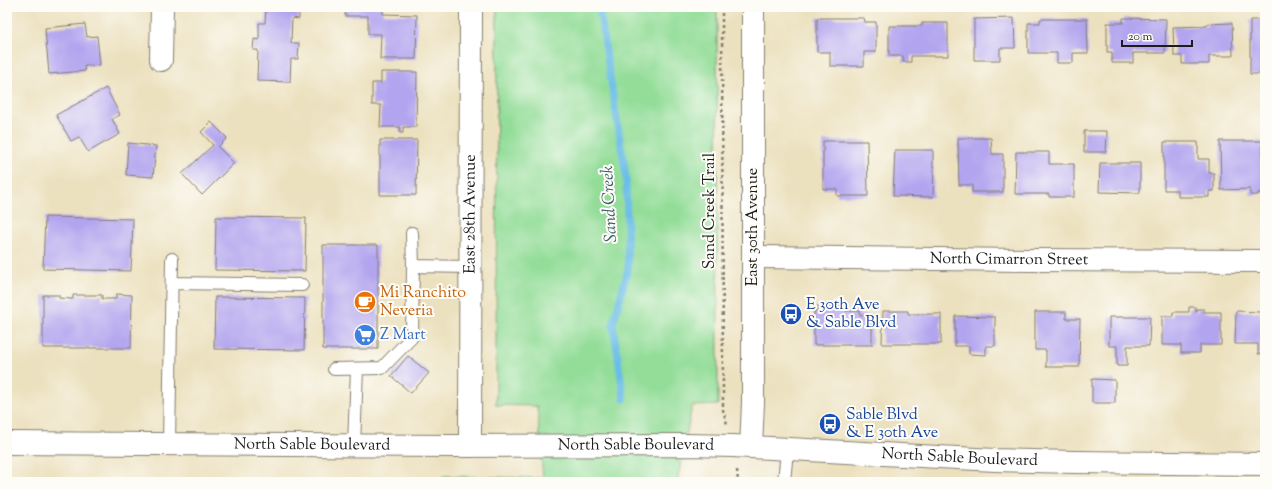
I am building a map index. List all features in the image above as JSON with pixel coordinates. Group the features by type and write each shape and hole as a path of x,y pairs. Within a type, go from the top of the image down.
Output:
{"street":[{"path":"161,60 162,7"},
{"name":"East 28th Avenue","path":"470,446 471,7"},
{"name":"East 30th Avenue","path":"751,447 753,395 753,7"},
{"name":"North Cimarron Street","path":"753,257 1265,261"},
{"name":"North Sable Boulevard","path":"7,443 470,446 687,445 995,460 1265,464"}],"lane":[{"path":"334,369 382,368 412,338 412,233"},
{"path":"169,444 172,259"},
{"path":"413,266 470,266"},
{"path":"172,283 302,285"},
{"path":"354,445 357,369"},
{"path":"784,482 787,450"}],"path":[{"name":"Sand Creek Trail","path":"722,7 724,416"},
{"path":"262,482 265,478"}],"green space":[{"path":"497,7 717,7 718,405 692,406 677,482 442,482 443,476 543,478 537,406 496,405"}],"building":[{"path":"266,7 299,7 299,19 292,18 291,43 299,43 298,59 291,59 290,82 257,81 258,50 253,50 254,39 259,40 259,23 265,23"},
{"path":"345,7 383,7 383,14 417,15 416,59 380,59 381,34 368,34 368,16 345,16"},
{"path":"817,18 864,18 865,22 876,22 876,52 864,52 864,66 830,66 830,52 817,52"},
{"path":"1014,18 1015,48 1000,48 1000,60 974,60 974,19"},
{"path":"1123,18 1166,19 1165,53 1133,53 1133,63 1112,63 1112,52 1107,52 1107,23 1123,23"},
{"path":"1040,19 1087,19 1088,53 1073,53 1073,63 1057,63 1057,53 1028,53 1028,23 1040,23"},
{"path":"1250,20 1265,20 1265,74 1250,74"},
{"path":"922,23 948,23 948,56 911,56 911,62 903,62 903,56 889,56 889,26 922,26"},
{"path":"1232,23 1233,56 1209,56 1209,64 1182,64 1182,56 1174,56 1173,27 1207,26 1207,24"},
{"path":"85,24 87,37 97,36 100,65 84,66 85,71 49,74 45,28"},
{"path":"381,72 417,72 416,127 403,127 403,133 400,133 400,127 380,127 381,105 372,105 372,83 381,83"},
{"path":"106,88 120,115 112,119 120,134 88,152 79,137 71,141 56,115"},
{"path":"211,122 227,138 218,147 234,163 202,195 182,174 213,145 201,132"},
{"path":"1084,131 1107,131 1106,152 1084,152"},
{"path":"958,138 991,138 992,154 1003,154 1003,192 972,192 972,185 959,185"},
{"path":"380,140 417,140 416,195 380,195"},
{"path":"823,141 867,141 868,196 837,196 837,189 823,189"},
{"path":"1220,141 1262,141 1263,160 1265,160 1265,193 1250,195 1250,189 1221,190"},
{"path":"1164,142 1198,142 1198,159 1209,159 1209,173 1214,173 1214,191 1209,191 1209,197 1178,197 1178,190 1164,190"},
{"path":"128,143 156,146 153,177 126,175"},
{"path":"895,150 933,150 933,197 893,196"},
{"path":"1016,152 1049,152 1049,164 1074,164 1074,197 1049,197 1049,194 1015,194"},
{"path":"1100,163 1140,163 1140,193 1099,192"},
{"path":"45,217 133,219 131,271 43,269"},
{"path":"216,217 306,218 305,271 215,270"},
{"path":"323,245 378,245 378,349 323,349"},
{"path":"116,294 132,295 131,348 43,348 43,295 59,295 59,298 73,299 73,295 102,295 102,299 116,299"},
{"path":"215,297 305,298 304,350 214,349"},
{"path":"818,305 846,305 846,311 860,311 860,315 872,315 872,345 814,345 814,311 818,311"},
{"path":"1189,307 1195,307 1196,312 1197,309 1204,309 1204,312 1221,312 1221,345 1200,345 1200,353 1181,353 1181,345 1162,345 1162,316 1173,316 1173,312 1189,312"},
{"path":"883,311 908,311 908,314 941,314 941,344 882,344"},
{"path":"1236,311 1260,312 1260,315 1265,315 1265,354 1258,354 1258,344 1235,344"},
{"path":"1035,312 1066,312 1066,319 1080,319 1079,367 1046,367 1046,350 1035,350"},
{"path":"955,316 995,317 995,346 986,346 986,355 969,354 969,346 955,346"},
{"path":"1109,317 1150,317 1149,346 1127,346 1127,366 1117,366 1117,346 1109,346"},
{"path":"408,356 429,373 411,393 391,376"},
{"path":"1092,379 1115,380 1115,403 1092,403"}],"waterway":[{"name":"Sand Creek","path":"599,7 626,176 628,269 613,324 624,399"}],"place":[{"name":"Mi Ranchito Neveria","path":"365,302"},
{"name":"E 30th Ave & Sable Blvd","path":"791,314"},
{"name":"Z Mart","path":"365,335"},
{"name":"Sable Blvd & E 30th Ave","path":"830,424"}]}
